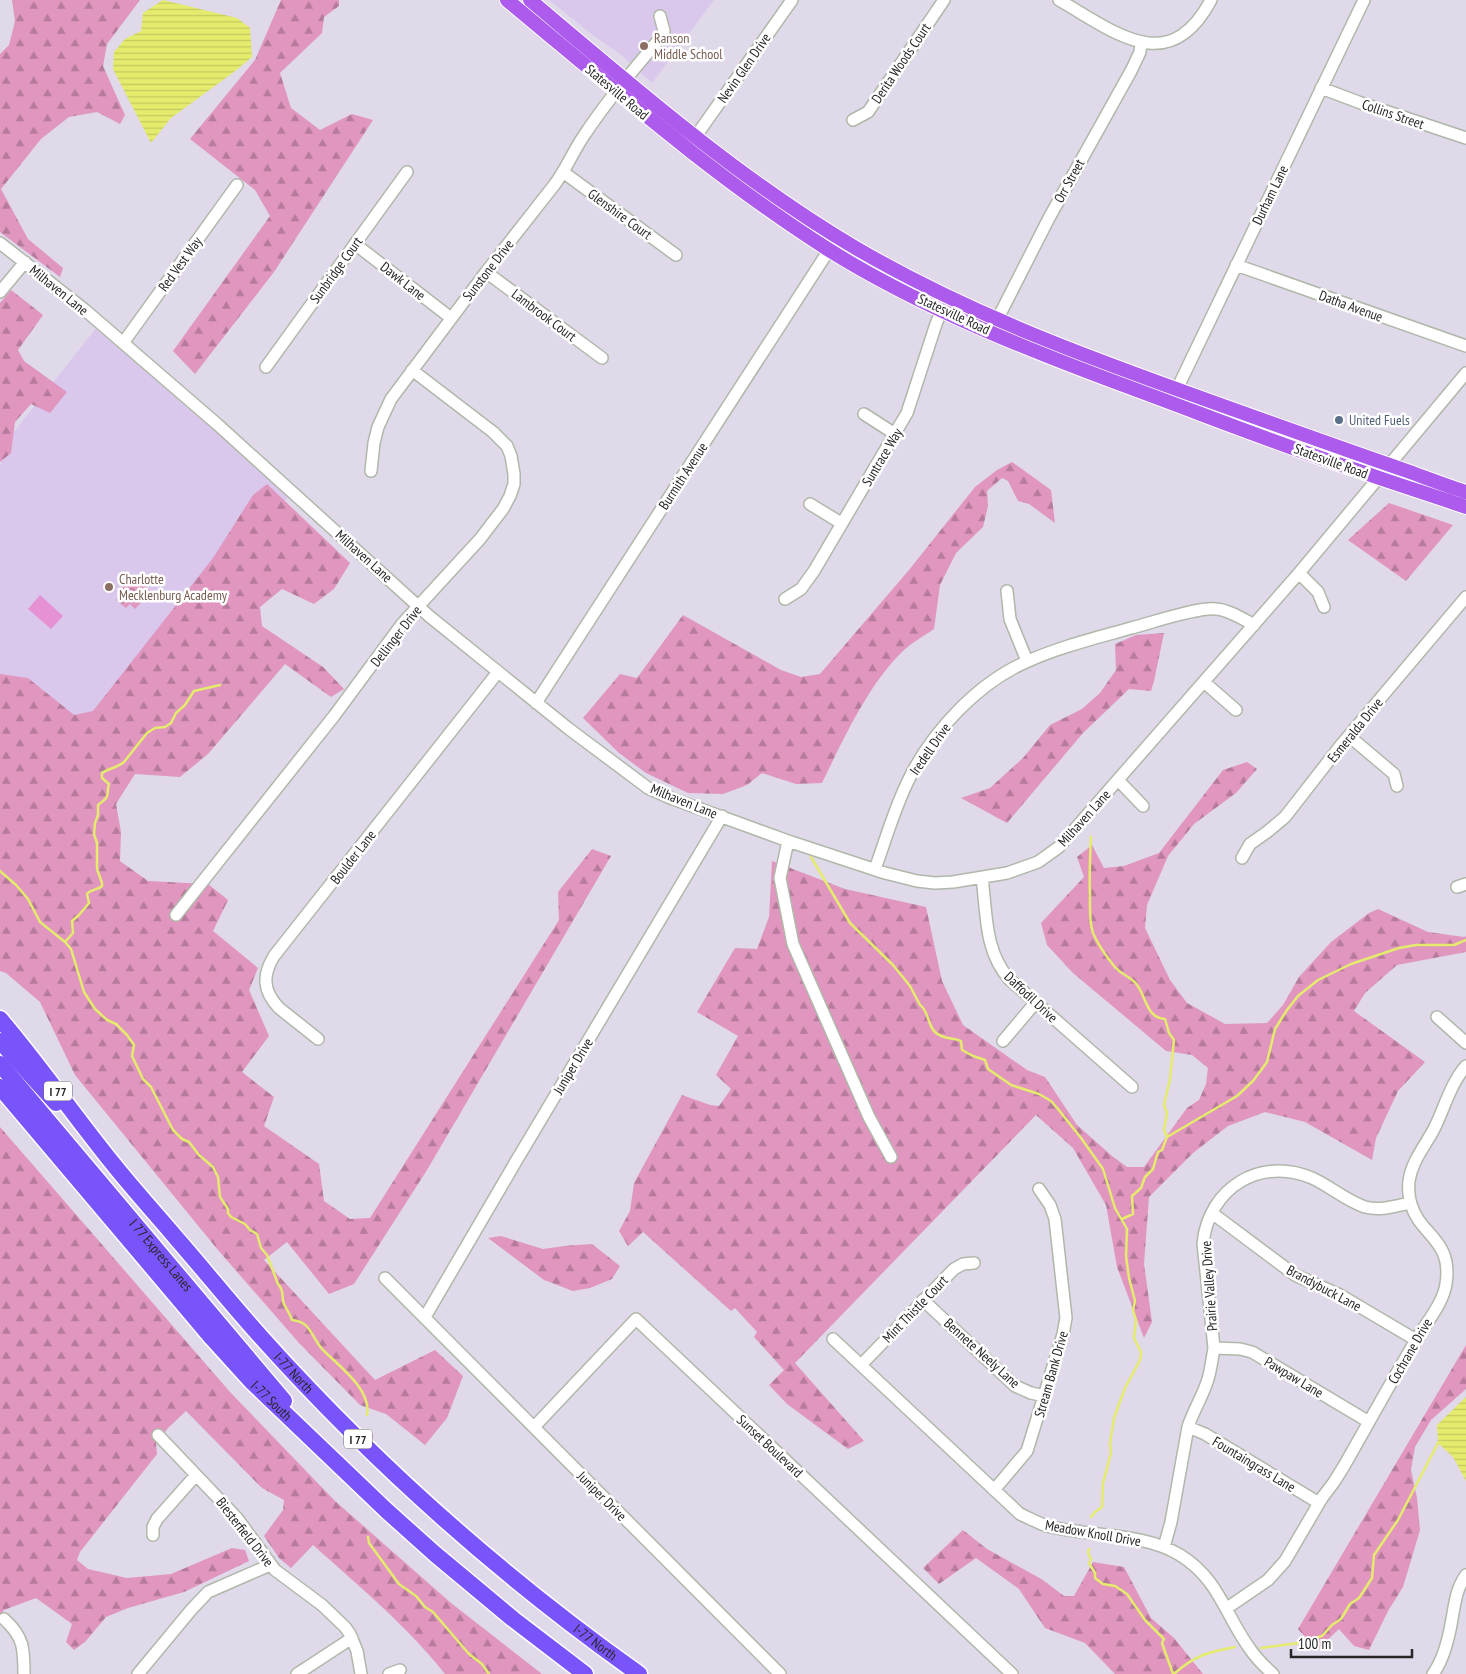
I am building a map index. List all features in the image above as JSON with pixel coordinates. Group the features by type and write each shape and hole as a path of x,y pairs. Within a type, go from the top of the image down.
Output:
{"highway":[{"name":"I-77 North","path":"0,1019 36,1062 114,1164 261,1337 304,1384 366,1447 431,1508 506,1574 639,1674"},
{"name":"I 77","path":"0,1041 114,1164"},
{"name":"I 77 Express Lanes","path":"0,1064 322,1447"},
{"name":"I-77 South","path":"0,1087 233,1362 269,1399 322,1447 387,1511 454,1571 513,1620 585,1674"}],"main road":[{"name":"Statesville Road","path":"508,0 616,92 687,149 829,250 860,268 944,303 997,320 1098,361 1466,492"},
{"name":"Statesville Road","path":"530,0 626,80 737,168 824,229 887,266 944,303 1030,349 1380,478 1466,507"}],"street":[{"name":"Nevin Glen Drive","path":"696,136 792,0"},
{"name":"Derita Woods Court","path":"853,120 868,112 944,0"},
{"path":"1059,0 1071,3 1128,39 1150,44 1168,42 1180,38 1194,25 1211,0"},
{"name":"Durham Lane","path":"1177,389 1364,0"},
{"name":"Sunstone Drive","path":"371,471 374,443 383,414 391,399 563,172 582,138 616,92 662,36 664,31 660,16"},
{"name":"Orr Street","path":"997,320 1049,218 1131,71 1140,52 1141,43"},
{"name":"Collins Street","path":"1321,88 1466,138"},
{"name":"Sunbridge Court","path":"266,367 407,172"},
{"name":"Glenshire Court","path":"563,172 676,255"},
{"name":"Red Vest Way","path":"123,343 237,185"},
{"name":"Milhaven Lane","path":"0,243 85,310 248,452 418,606 536,703 628,775 648,788 673,800 788,841 910,880 935,883 982,878 1032,865 1047,856 1073,832 1299,574 1466,373"},
{"name":"Dawk Lane","path":"355,244 451,318"},
{"name":"Burmith Avenue","path":"536,703 829,250"},
{"path":"0,292 25,262"},
{"name":"Datha Avenue","path":"1236,265 1466,346"},
{"name":"Lambrook Court","path":"486,272 602,358"},
{"name":"Suntrace Way","path":"785,599 801,589 814,571 911,405 944,303"},
{"name":"Dellinger Drive","path":"176,915 311,745 402,624 466,555 503,509 510,496 514,484 514,474 507,446 501,439 412,370"},
{"path":"864,414 895,434"},
{"path":"810,504 841,523"},
{"path":"1299,574 1318,592 1324,607"},
{"path":"1006,591 1010,619 1027,662"},
{"name":"Esmeralda Drive","path":"1242,858 1250,844 1285,817 1349,736 1466,598"},
{"name":"Iredell Drive","path":"875,869 899,802 910,778 935,738 961,708 1005,673 1027,662 1117,632 1209,609 1224,610 1254,625"},
{"name":"Boulder Lane","path":"318,1039 273,1002 266,989 266,972 269,965 280,948 498,672"},
{"path":"1204,682 1236,710"},
{"path":"1349,736 1394,774 1397,786"},
{"path":"1118,780 1143,806"},
{"name":"Juniper Drive","path":"425,1317 496,1194 722,816"},
{"path":"788,841 780,878 793,944 869,1118 890,1156"},
{"name":"Daffodil Drive","path":"982,878 989,938 993,954 1006,974 1132,1087"},
{"path":"1003,1041 1036,1002"},
{"path":"1437,1017 1466,1043"},
{"name":"Cochrane Drive","path":"1227,1608 1258,1588 1276,1572 1285,1560 1319,1503 1334,1482 1438,1304 1446,1287 1447,1262 1434,1236 1422,1224 1410,1203 1408,1182 1414,1161 1434,1128 1450,1092 1466,1066"},
{"name":"Prairie Valley Drive","path":"1164,1547 1171,1522 1188,1427 1208,1380 1214,1348 1204,1243 1205,1229 1219,1200 1234,1185 1254,1175 1269,1171 1305,1175 1330,1186 1346,1198 1363,1206 1376,1209 1410,1203"},
{"name":"Stream Bank Drive","path":"994,1490 1027,1451 1045,1396 1066,1318 1055,1219 1050,1205 1040,1189"},
{"name":"Brandybuck Lane","path":"1212,1213 1295,1275 1340,1295 1416,1340"},
{"name":"Mint Thistle Court","path":"861,1365 954,1269 963,1264 974,1264"},
{"name":"Juniper Drive","path":"385,1278 780,1674"},
{"name":"Bennete Neely Lane","path":"923,1300 1015,1386 1031,1393 1045,1396"},
{"name":"Sunset Boulevard","path":"534,1427 636,1319 1012,1674"},
{"name":"Meadow Knoll Drive","path":"833,1339 1020,1514 1047,1526 1146,1542 1164,1547 1181,1556 1202,1572 1227,1608 1249,1648 1273,1674"},
{"name":"Pawpaw Lane","path":"1214,1348 1240,1349 1252,1352 1369,1422"},
{"name":"Fountaingrass Lane","path":"1188,1427 1205,1434 1319,1503"},
{"name":"Biesterfield Drive","path":"158,1435 237,1518 270,1565 339,1620 352,1638 357,1651 361,1674"},
{"path":"153,1535 157,1519 196,1475"},
{"path":"138,1674 208,1592 270,1565"},
{"path":"1433,1674 1438,1667 1449,1636 1458,1587 1466,1575"},
{"path":"4,1619 12,1625 23,1643 24,1674"},
{"path":"297,1674 352,1638"},
{"path":"389,1674 400,1670"}],"shaded area":[{"path":"163,0 237,18 250,28 252,57 171,118 151,143 113,69 114,52 125,39 141,31 143,13"},
{"name":"Ranson Middle School","path":"549,0 714,0 652,83 619,53 598,39"},
{"name":"Charlotte Mecklenburg Academy","path":"100,323 292,492 87,754 0,683 0,467 6,442"},
{"path":"40,595 63,616 51,629 28,609"},
{"path":"1466,1397 1466,1481 1453,1457 1438,1443 1437,1425"}],"green space":[{"path":"12,0 140,0 107,44 103,66 125,115 120,124 97,112 69,117 41,139 1,189 28,239 63,268 60,277 0,232 0,54 9,45 15,21"},
{"path":"281,0 339,0 339,6 324,17 322,33 280,73 291,108 320,130 352,114 373,120 274,272 195,374 173,351 270,216 255,190 190,139 255,60"},
{"path":"11,290 43,315 18,350 24,361 67,392 50,413 31,404 15,422 11,453 0,462 0,303"},
{"path":"1012,462 1051,490 1055,523 1029,504 1018,501 1008,481 1002,478 987,491 988,506 983,527 956,553 940,585 934,629 906,649 878,680 857,714 822,783 796,784 762,773 747,785 723,794 688,793 646,773 619,753 583,718 620,674 637,678 683,615 781,670 801,677 820,674 909,570 975,487 997,470"},
{"path":"267,484 350,563 334,589 314,604 282,589 260,607 262,626 323,667 344,689 331,697 285,664 208,754 180,777 135,774 116,804 121,832 120,861 148,881 208,884 228,900 213,931 258,968 249,990 269,1036 242,1072 274,1097 264,1126 319,1164 324,1201 350,1219 370,1218 559,920 558,892 592,849 611,856 427,1170 354,1284 329,1294 287,1242 264,1260 375,1380 435,1350 463,1376 447,1418 425,1445 386,1414 360,1405 299,1343 218,1250 75,1075 40,1002 6,973 0,971 0,674 28,678 74,715 93,711 213,558 253,495"},
{"path":"1389,503 1453,525 1406,581 1348,540"},
{"path":"133,576 151,591 135,609 130,604 126,608 116,600 120,595 118,593"},
{"path":"1164,633 1151,691 1129,689 1083,733 1007,823 961,798 990,788 1023,758 1050,725 1082,709 1100,693 1116,670 1115,644 1136,635"},
{"path":"1247,762 1257,769 1236,793 1194,824 1168,856 1147,905 1145,928 1170,980 1187,1003 1225,1024 1267,1023 1283,1005 1299,977 1331,942 1369,913 1378,909 1428,932 1466,936 1466,952 1397,965 1365,993 1354,1011 1425,1062 1398,1091 1376,1138 1372,1160 1305,1122 1265,1112 1228,1126 1193,1153 1149,1197 1144,1264 1152,1322 1144,1338 1117,1267 1106,1205 1073,1148 1036,1115 795,1363 864,1441 848,1449 787,1404 769,1385 784,1370 754,1337 757,1332 735,1308 731,1311 643,1232 628,1246 619,1231 630,1211 634,1183 682,1095 710,1105 719,1106 731,1089 716,1075 738,1036 697,1012 735,948 757,949 769,917 772,861 845,889 926,907 942,981 963,1025 1027,1070 1045,1077 1077,1125 1112,1156 1127,1167 1144,1167 1187,1108 1199,1100 1206,1084 1208,1068 1192,1055 1166,1051 1073,973 1047,945 1041,923 1084,877 1077,857 1092,845 1104,868 1124,866 1159,853 1223,770"},
{"path":"0,1127 230,1392 335,1501 451,1603 542,1674 445,1674 399,1623 313,1545 291,1568 279,1558 264,1536 283,1510 284,1500 262,1488 186,1411 168,1428 156,1444 157,1454 80,1552 77,1560 88,1569 127,1578 171,1574 232,1548 245,1550 249,1561 184,1592 128,1608 106,1617 85,1642 74,1650 66,1642 72,1624 36,1598 4,1610 0,1616"},
{"path":"501,1236 543,1249 592,1244 620,1266 612,1279 590,1288 573,1291 544,1280 488,1238"},
{"path":"1466,1345 1466,1389 1431,1420 1415,1447 1411,1470 1417,1498 1420,1530 1403,1587 1388,1611 1369,1650 1354,1646 1339,1629 1317,1650 1298,1629"},
{"path":"963,1530 987,1549 1043,1580 1064,1596 1074,1596 1093,1562 1124,1567 1151,1618 1174,1638 1203,1674 1115,1674 1085,1643 1045,1628 1019,1589 976,1558 939,1584 923,1568"}],"waterway":[{"path":"65,942 73,933 72,921 89,903 87,894 102,886 97,869 97,843 94,834 98,805 107,796 109,784 102,778 102,773 124,762 147,733 155,728 165,727 171,723 176,713 185,705 194,691 220,685"},
{"path":"1091,837 1090,910 1093,933 1102,950 1114,966 1137,985 1150,1011 1159,1018 1165,1019 1169,1033 1174,1040 1170,1079 1164,1105 1167,1113 1164,1130 1167,1137 1162,1150 1158,1152 1153,1169 1145,1177 1141,1188 1132,1196 1133,1214 1122,1219"},
{"path":"811,857 850,923 893,965 910,986 925,1011 932,1029 938,1035 961,1041 962,1050 985,1060 988,1069 1011,1085 1039,1094 1051,1101 1103,1169 1115,1208 1127,1229 1126,1256 1135,1301 1133,1310 1136,1320 1134,1338 1141,1352 1140,1360 1125,1388 1114,1418 1110,1443 1111,1453 1103,1483 1102,1507 1091,1517"},
{"path":"0,871 28,899 40,922 71,949 84,992 95,1009 107,1020 116,1024 134,1045 132,1056 143,1079 151,1087 173,1130 182,1139 189,1142 199,1155 213,1167 218,1177 220,1197 231,1217 245,1224 257,1234 261,1248 267,1255 281,1289 284,1304 292,1320 304,1324 324,1351 353,1379 364,1397 367,1415"},
{"path":"1167,1137 1237,1096 1253,1081 1267,1062 1275,1029 1287,1010 1298,996 1318,980 1351,964 1399,948 1416,945 1454,945 1466,940"},
{"path":"1261,1648 1299,1643 1322,1636 1332,1625 1341,1619 1350,1604 1359,1598 1372,1578 1374,1555 1398,1520 1438,1443 1441,1442"},
{"path":"368,1537 369,1543 399,1584 416,1596 425,1607 433,1612 469,1654 482,1664 489,1674"},
{"path":"1089,1549 1088,1553 1091,1559 1089,1563 1095,1573 1095,1578 1103,1584 1115,1586 1127,1594 1145,1620 1164,1639 1162,1643 1173,1674"},
{"path":"1174,1674 1196,1658 1235,1647"}],"place":[{"name":"Ranson Middle School","path":"644,46"},
{"name":"United Fuels","path":"1339,420"},
{"name":"Charlotte Mecklenburg Academy","path":"109,587"}]}
